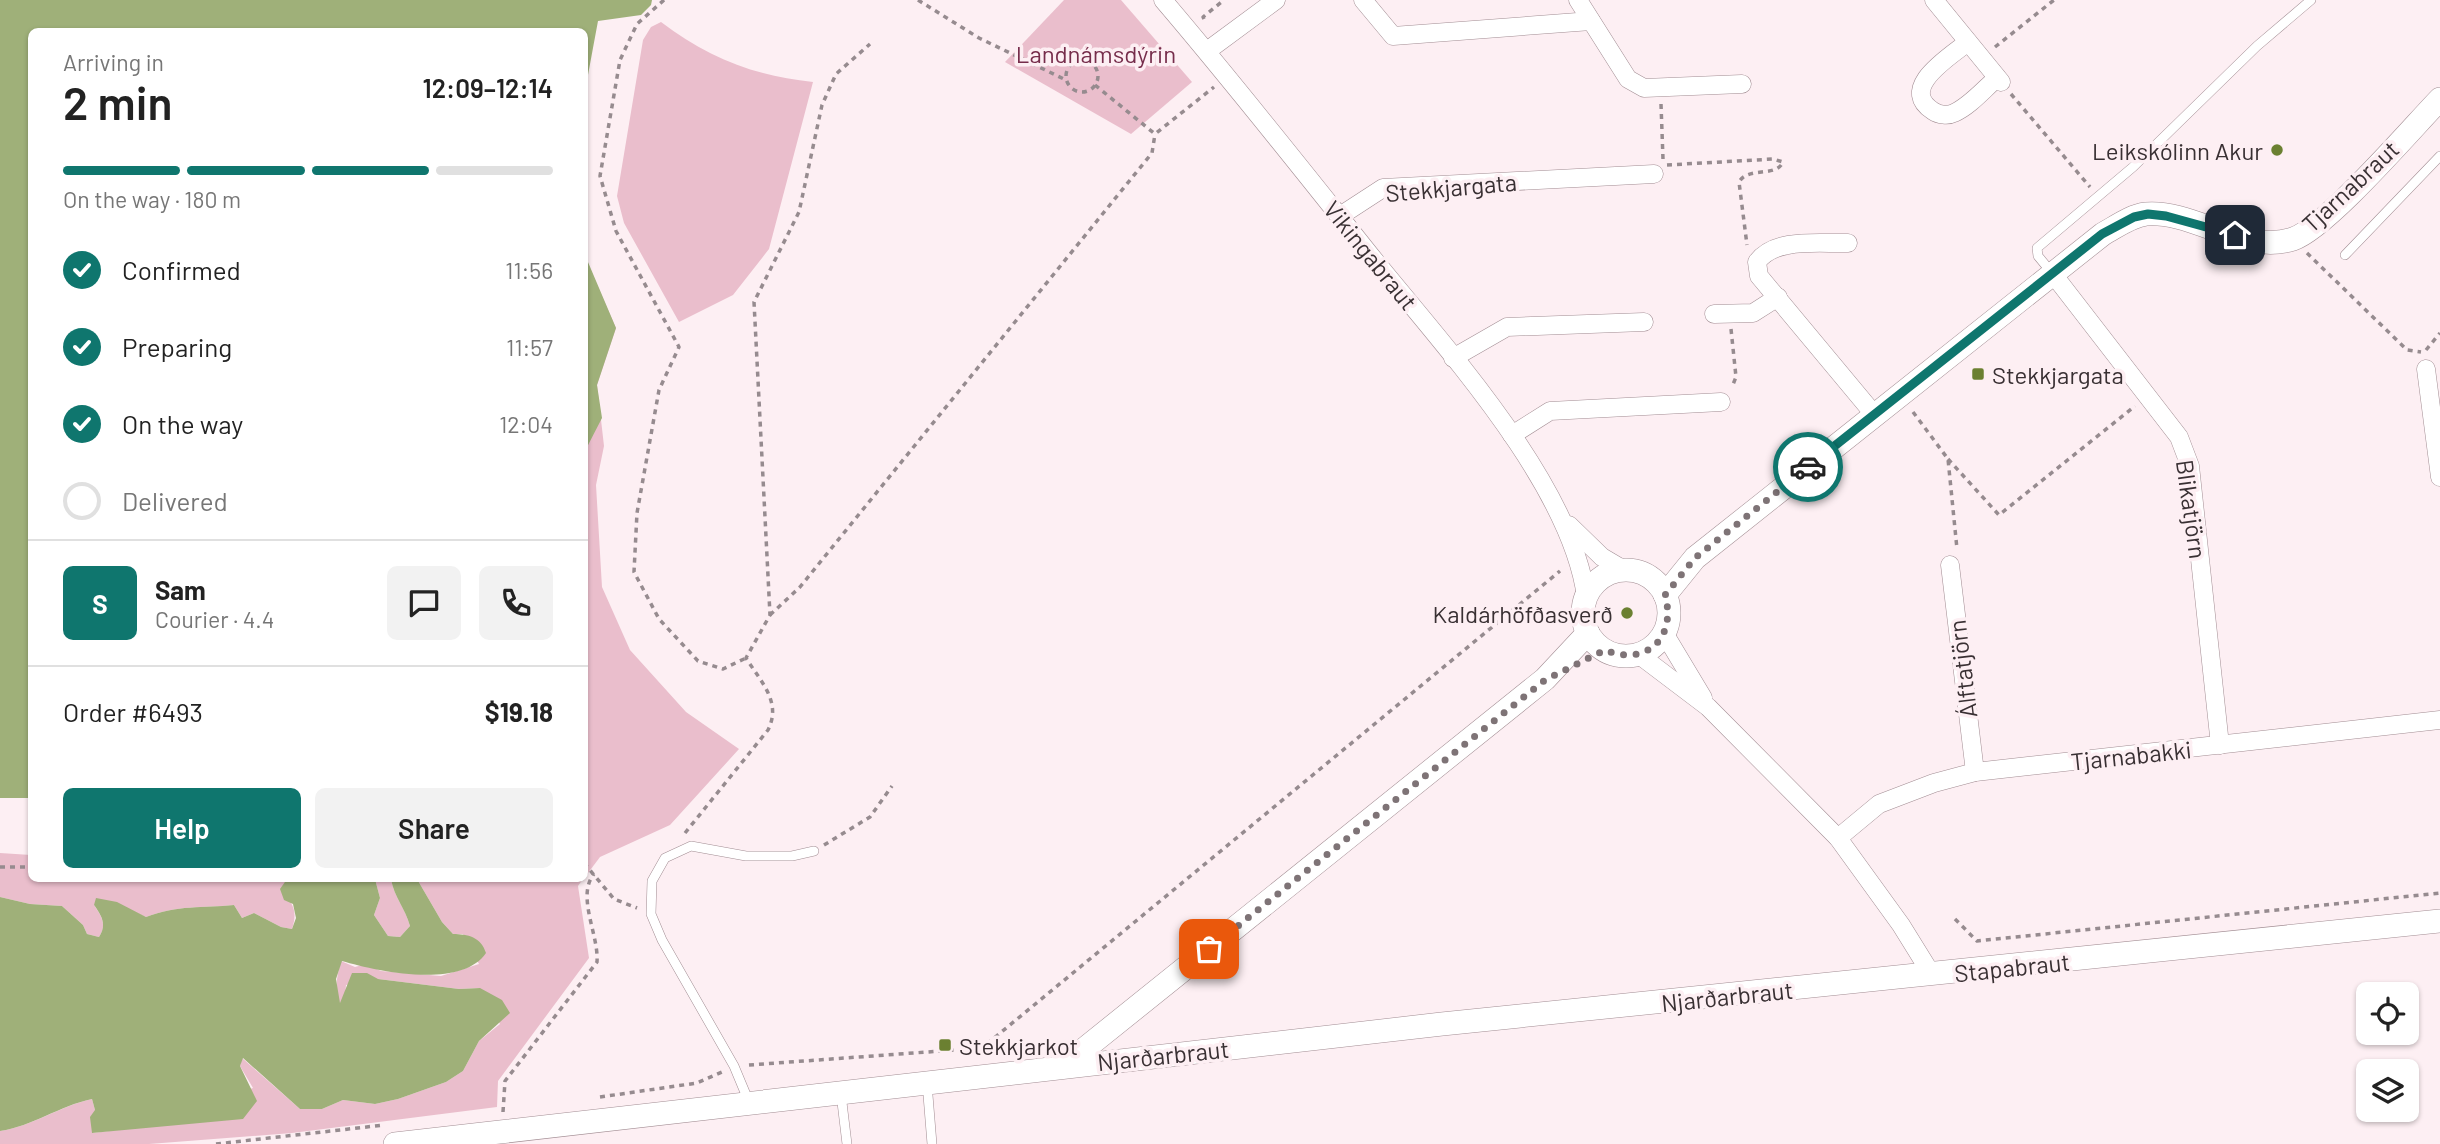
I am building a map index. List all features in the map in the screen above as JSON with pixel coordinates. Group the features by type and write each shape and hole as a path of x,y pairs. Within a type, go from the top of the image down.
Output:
{"street":[{"name":"Vikingabraut","path":"1163,0 1340,216 1512,435 1564,520 1578,559 1586,597"},
{"path":"1207,51 1276,0"},
{"path":"1363,0 1392,36 1591,21"},
{"path":"1578,0 1628,79 1644,88 1742,84"},
{"path":"1934,0 1999,80 1954,113 1939,114 1927,106 1922,92 1925,78 1968,42"},
{"name":"Tjarnabraut","path":"1665,595 1695,558 1873,413 2102,234 2134,217 2148,214 2166,216 2258,241 2293,239 2325,217 2440,99"},
{"name":"Stekkjargata","path":"1340,216 1383,188 1654,174"},
{"path":"1848,243 1778,246 1765,251 1757,262 1759,276 1873,413"},
{"name":"Blikatjörn","path":"2053,274 2179,438 2190,466 2220,745"},
{"path":"1722,314 1753,313 1778,298"},
{"path":"1453,358 1507,327 1644,322"},
{"path":"2425,361 2440,477"},
{"path":"1512,435 1550,411 1721,402"},
{"name":"Vikingabraut","path":"1564,520 1602,557 1624,570"},
{"name":"Tjarnabraut","path":"1647,576 1695,558"},
{"name":"Álftatjörn","path":"1950,565 1975,772"},
{"path":"1624,570 1647,576 1665,595 1668,621 1664,633 1657,643 1638,654 1627,656 1605,650 1588,633 1583,609 1586,597 1601,578 1624,570"},
{"path":"1062,1066 1545,680 1588,633"},
{"name":"Stapabraut","path":"1664,633 1708,707"},
{"path":"1545,680 1605,650"},
{"name":"Stapabraut","path":"1638,654 1708,707 1838,838 1901,925 1932,975 2440,921"},
{"name":"Tjarnabakki","path":"1838,838 1879,804 1934,783 1975,772 2440,720"},
{"name":"Njarðarbraut","path":"395,1134 750,1102 1062,1066 1932,975"}],"lane":[{"path":"2053,274 2038,256 2037,248 2098,197 2257,46 2311,0"},
{"path":"2345,255 2440,156"},
{"path":"750,1102 734,1066 662,940 651,914 652,881 665,858 691,846 746,856 792,856 814,852"},
{"path":"927,1082 932,1144"},
{"path":"841,1092 846,1144"}],"path":[{"path":"664,0 637,24 620,60 600,177 616,231 679,347 659,390 637,513 634,572 659,619 698,661 723,668 746,658 770,615 800,587 1152,153 1155,134 1227,76"},
{"path":"918,0 979,37 1066,80 1071,88 1082,92 1096,85"},
{"path":"1981,58 2054,0"},
{"path":"770,615 754,302 799,212 826,95 836,75 870,44"},
{"path":"1066,80 1071,64 1083,59 1097,69 1096,85"},
{"path":"1999,80 2098,197"},
{"path":"1096,85 1155,134"},
{"path":"1660,87 1663,165 1773,159 1783,162 1778,169 1747,175 1738,182 1747,244 1757,262"},
{"path":"2293,239 2407,350 2425,361"},
{"path":"1721,402 1736,377 1722,314"},
{"path":"1899,393 1948,459 1999,515 2147,396"},
{"path":"1948,459 1957,550 1950,565"},
{"path":"586,1100 697,1083 734,1066 982,1048 1550,579 1578,559"},
{"path":"665,858 772,722 774,713 770,695 746,658"},
{"path":"814,852 870,817 892,786"},
{"path":"0,867 28,867"},
{"path":"588,867 614,899 651,914"},
{"path":"588,882 594,874"},
{"path":"490,1113 503,1112 505,1081 597,962 598,948 586,893 588,882"},
{"path":"1955,919 1978,941 2440,893"},
{"path":"216,1144 395,1134"}],"green space":[{"name":"Landnámsdýrin","path":"1064,0 1121,0 1192,82 1131,134 1005,62"},
{"path":"661,22 696,46 733,63 771,75 813,82 769,249 733,295 679,322 624,223 617,196 643,40 651,27"},
{"path":"588,264 616,328 597,385 604,446 596,485 602,587 630,650 686,712 739,749 670,825 600,857 588,873"},
{"path":"0,853 28,855 28,882 285,882 281,890 293,908 294,923 292,929 281,927 254,913 242,918 234,905 179,909 146,917 121,906 101,903 94,905 102,921 103,929 99,937 87,934 83,925 62,906 30,904 0,897"},
{"path":"376,882 392,882 410,926 400,937 388,936 374,915 380,898"},
{"path":"419,882 581,882 578,886 589,958 498,1081 497,1107 292,1133 149,1144 0,1144 0,1131 24,1125 92,1099 95,1110 93,1133 117,1130 253,1088 240,1066 242,1058 300,1109 322,1109 343,1100 375,1104 446,1082 463,1071 479,1041 500,1024 479,988 459,989 378,979 346,985 345,997 340,1004 337,993 341,961 355,967 366,964 381,971 441,976 479,964 463,934 453,934 442,922"}],"shaded area":[{"path":"0,0 652,0 651,5 641,15 598,21 588,75 588,28 28,28 28,798 0,798"},
{"path":"588,262 616,328 597,385 602,418 588,445"},
{"path":"285,882 376,882 380,898 374,915 388,936 400,937 410,926 392,882 419,882 442,922 453,934 477,940 486,953 474,964 458,971 438,974 396,973 342,961 336,979 340,1003 352,973 367,973 378,979 459,989 480,988 502,1000 510,1013 479,1041 463,1071 446,1082 398,1099 375,1104 343,1100 322,1109 300,1109 243,1058 240,1066 257,1101 243,1119 92,1133 90,1117 95,1110 92,1099 24,1125 0,1131 0,897 30,904 62,906 83,925 87,934 99,937 103,925 94,905 96,898 117,902 146,917 179,909 234,905 242,918 254,913 281,927 292,929 296,918 293,904 284,900 280,889"}],"way so far":[{"path":"1209,949 1545,680 1605,650 1615,655 1627,656 1648,650 1657,643 1668,621 1669,607 1665,595 1695,558 1808,467"}],"place":[{"name":"Leikskólinn Akur","path":"2277,150"},
{"name":"Stekkjargata","path":"1978,374"},
{"name":"Kaldárhöfðasverð","path":"1627,613"},
{"name":"Stekkjarkot","path":"945,1045"}],"route":[{"path":"1808,467 2102,234 2134,217 2148,214 2166,216 2235,235"}]}
